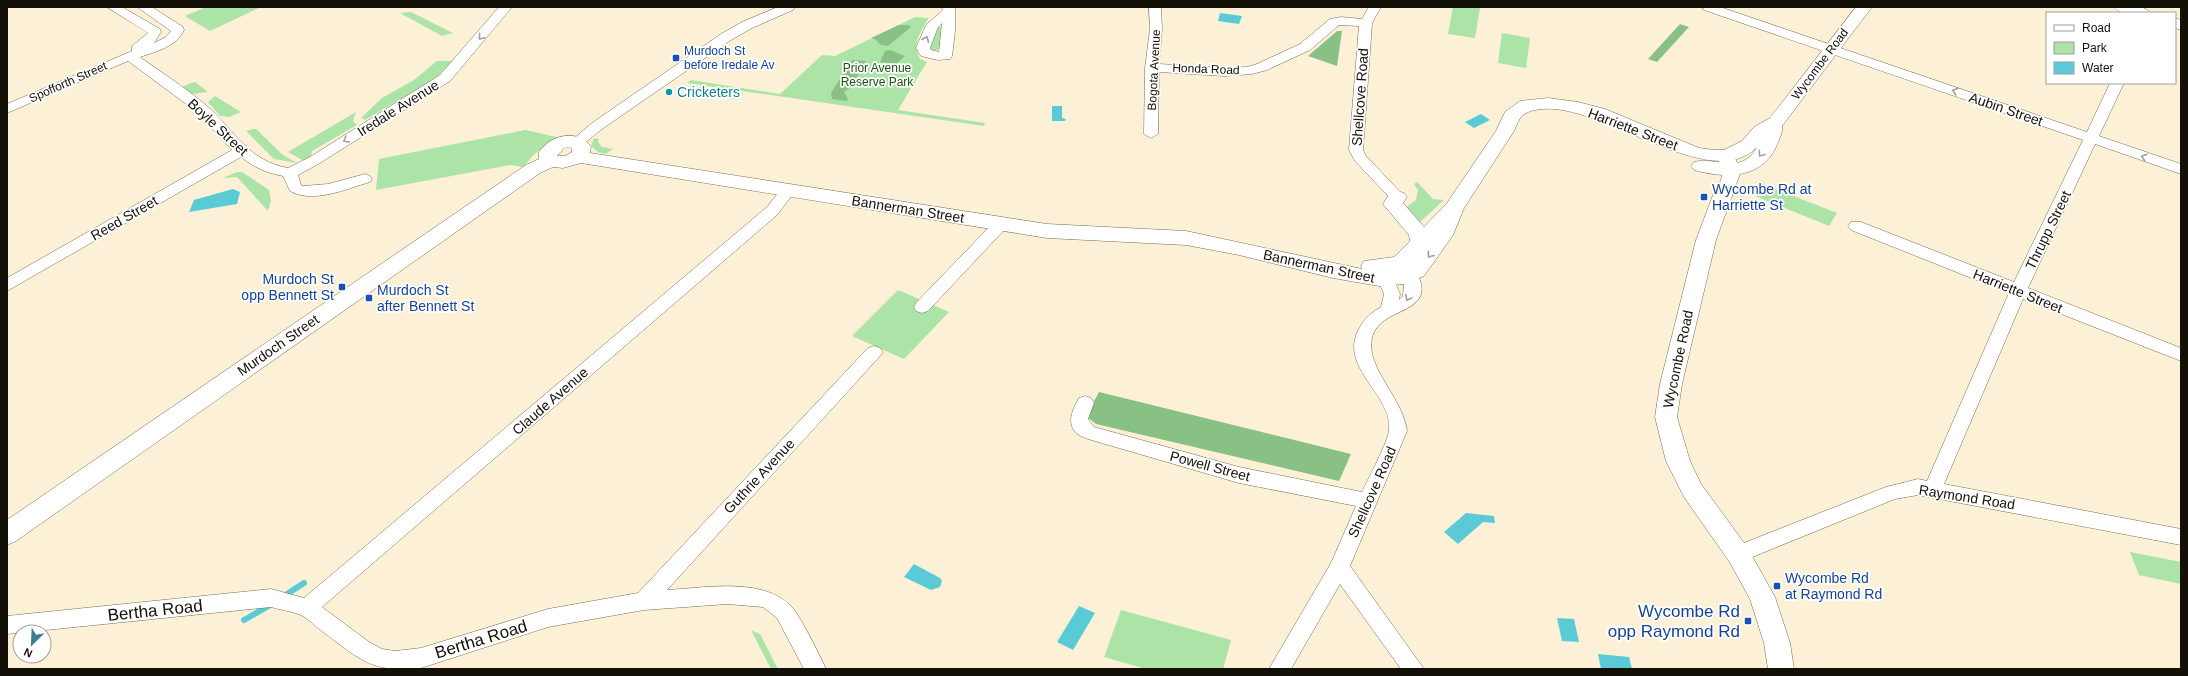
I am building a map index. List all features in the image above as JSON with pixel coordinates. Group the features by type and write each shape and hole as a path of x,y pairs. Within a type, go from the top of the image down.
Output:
{"main road":[{"name":"Wycombe Road","path":"1729,163 1746,168 1755,162 1772,137 1776,122 1864,7"},
{"path":"2122,7 2139,12"},
{"name":"Harriette Street","path":"1395,271 1454,208 1505,131 1526,121 1536,113 1551,111 1570,114 1689,162 1717,170 1729,163"},
{"name":"Bannerman Street","path":"551,160 566,161 577,150 788,190 1001,224 1058,232 1180,237 1239,248 1333,271 1395,271"},
{"name":"Murdoch Street","path":"9,530 533,169 551,160"},
{"path":"1397,197 1393,204 1419,234 1420,243"},
{"name":"Harriette Street","path":"1395,271 1420,268 1446,229 1454,208"}],"street":[{"path":"113,7 155,32 150,40 129,55"},
{"path":"129,55 157,46 178,33 178,30 173,25 143,7"},
{"name":"Iredale Avenue","path":"290,173 315,160 446,78 506,7"},
{"path":"726,37 743,18 759,7"},
{"path":"577,150 597,126 726,37 746,25 789,7"},
{"name":"Bogota Avenue","path":"1151,134 1152,68 1156,29 1155,7"},
{"name":"Shellcove Road","path":"1375,7 1366,23 1356,152 1397,197"},
{"name":"Aubin Street","path":"1708,7 2181,169"},
{"name":"Honda Road","path":"1152,68 1225,72 1247,71 1262,67 1305,47 1335,22 1366,23"},
{"name":"Spofforth Street","path":"7,109 129,55"},
{"name":"Boyle Street","path":"129,55 202,109 232,142 259,164 273,170 290,173"},
{"name":"Thrupp Street","path":"1933,488 2018,291 2092,139 2117,84"},
{"name":"Reed Street","path":"7,285 242,151"},
{"name":"Wycombe Road","path":"1729,163 1730,180 1722,195 1706,240 1670,390 1666,417 1678,461 1692,490 1738,554 1762,596 1777,643 1781,669"},
{"path":"290,173 294,187 299,191 310,192 365,179"},
{"name":"Claude Avenue","path":"307,608 772,211 788,190"},
{"path":"922,308 1001,224"},
{"name":"Harriette Street","path":"1856,226 2181,355"},
{"path":"1389,310 1395,271"},
{"name":"Shellcove Road","path":"1280,669 1339,567 1395,440 1399,424 1396,414 1367,361 1362,346 1368,326 1389,310 1404,304 1409,300 1412,290 1395,271"},
{"name":"Guthrie Avenue","path":"644,601 874,352"},
{"name":"Powell Street","path":"1085,403 1078,415 1078,422 1082,428 1088,432 1239,475 1369,500"},
{"name":"Raymond Road","path":"1738,554 1893,492 1918,486 2181,537"},
{"path":"1339,567 1413,669"},
{"name":"Bertha Road","path":"7,626 271,598 307,608 362,649 378,658 395,661 421,658 548,618 644,601 727,595 767,599 784,612 815,669"}],"green space":[{"path":"206,7 261,7 210,31 185,16"},
{"path":"1453,7 1480,8 1475,38 1448,34"},
{"path":"411,12 453,33 442,36 400,13"},
{"name":"Prior Avenue Reserve Park","path":"915,17 929,18 920,33 917,43 920,59 927,62 898,110 985,123 984,126 687,83 691,80 780,94 822,55 835,56"},
{"path":"1680,24 1689,27 1657,62 1648,59"},
{"path":"899,25 909,25 911,27 888,46 881,45 875,39 871,38"},
{"path":"938,27 942,27 943,42 937,50 933,51 930,48"},
{"path":"1337,31 1342,31 1337,66 1308,56"},
{"path":"1502,33 1530,38 1526,68 1498,63"},
{"path":"890,50 905,56 896,64 880,62 885,51"},
{"path":"852,60 866,61 851,87 844,92 848,99 846,101 832,99 831,93"},
{"path":"437,61 452,61 435,79 365,120 361,118 382,98 414,80"},
{"path":"195,82 208,92 192,94 181,87"},
{"path":"215,96 241,112 229,117 220,116 208,102"},
{"path":"356,112 353,121 357,125 312,151 311,158 304,161 288,152"},
{"path":"256,129 283,155 297,163 274,159 246,131"},
{"path":"525,130 561,138 540,150 524,167 510,165 376,190 379,159"},
{"path":"594,138 599,139 598,142 602,147 613,149 606,154 598,152 591,146"},
{"path":"237,172 242,172 269,190 271,201 268,211 237,177 223,178"},
{"path":"1417,182 1433,199 1444,200 1419,223 1405,208 1416,200 1418,190 1414,184"},
{"path":"1763,184 1837,213 1829,226 1755,196"},
{"path":"898,290 949,312 904,359 852,336"},
{"path":"1099,392 1351,454 1339,481 1096,424 1086,416"},
{"path":"2130,552 2181,562 2181,584 2139,575"},
{"path":"1121,610 1231,640 1223,669 1146,669 1104,657"},
{"path":"751,630 760,634 778,669 771,669"}],"water":[{"path":"1220,13 1242,16 1239,24 1218,21"},
{"path":"1052,106 1062,106 1062,118 1066,119 1065,121 1052,121"},
{"path":"1481,114 1490,120 1474,128 1465,122"},
{"path":"233,189 240,192 237,204 189,212 194,200"},
{"path":"1466,513 1494,516 1495,523 1483,522 1458,544 1444,532"},
{"path":"914,564 940,578 942,581 940,587 931,590 904,577"},
{"path":"1079,606 1095,613 1073,650 1057,642"},
{"path":"1557,618 1574,619 1579,642 1562,641"},
{"path":"1598,654 1629,657 1632,669 1601,669"}],"waterway":[{"path":"281,598 304,583"},
{"path":"244,620 272,604"}],"place":[{"name":"Murdoch St before Iredale Av","path":"676,58"},
{"name":"Cricketers","path":"669,92"},
{"name":"Wycombe Rd at Harriette St","path":"1704,197"},
{"name":"Murdoch St opp Bennett St","path":"342,287"},
{"name":"Murdoch St after Bennett St","path":"369,298"},
{"name":"Wycombe Rd at Raymond Rd","path":"1777,586"},
{"name":"Wycombe Rd opp Raymond Rd","path":"1748,621"}]}
